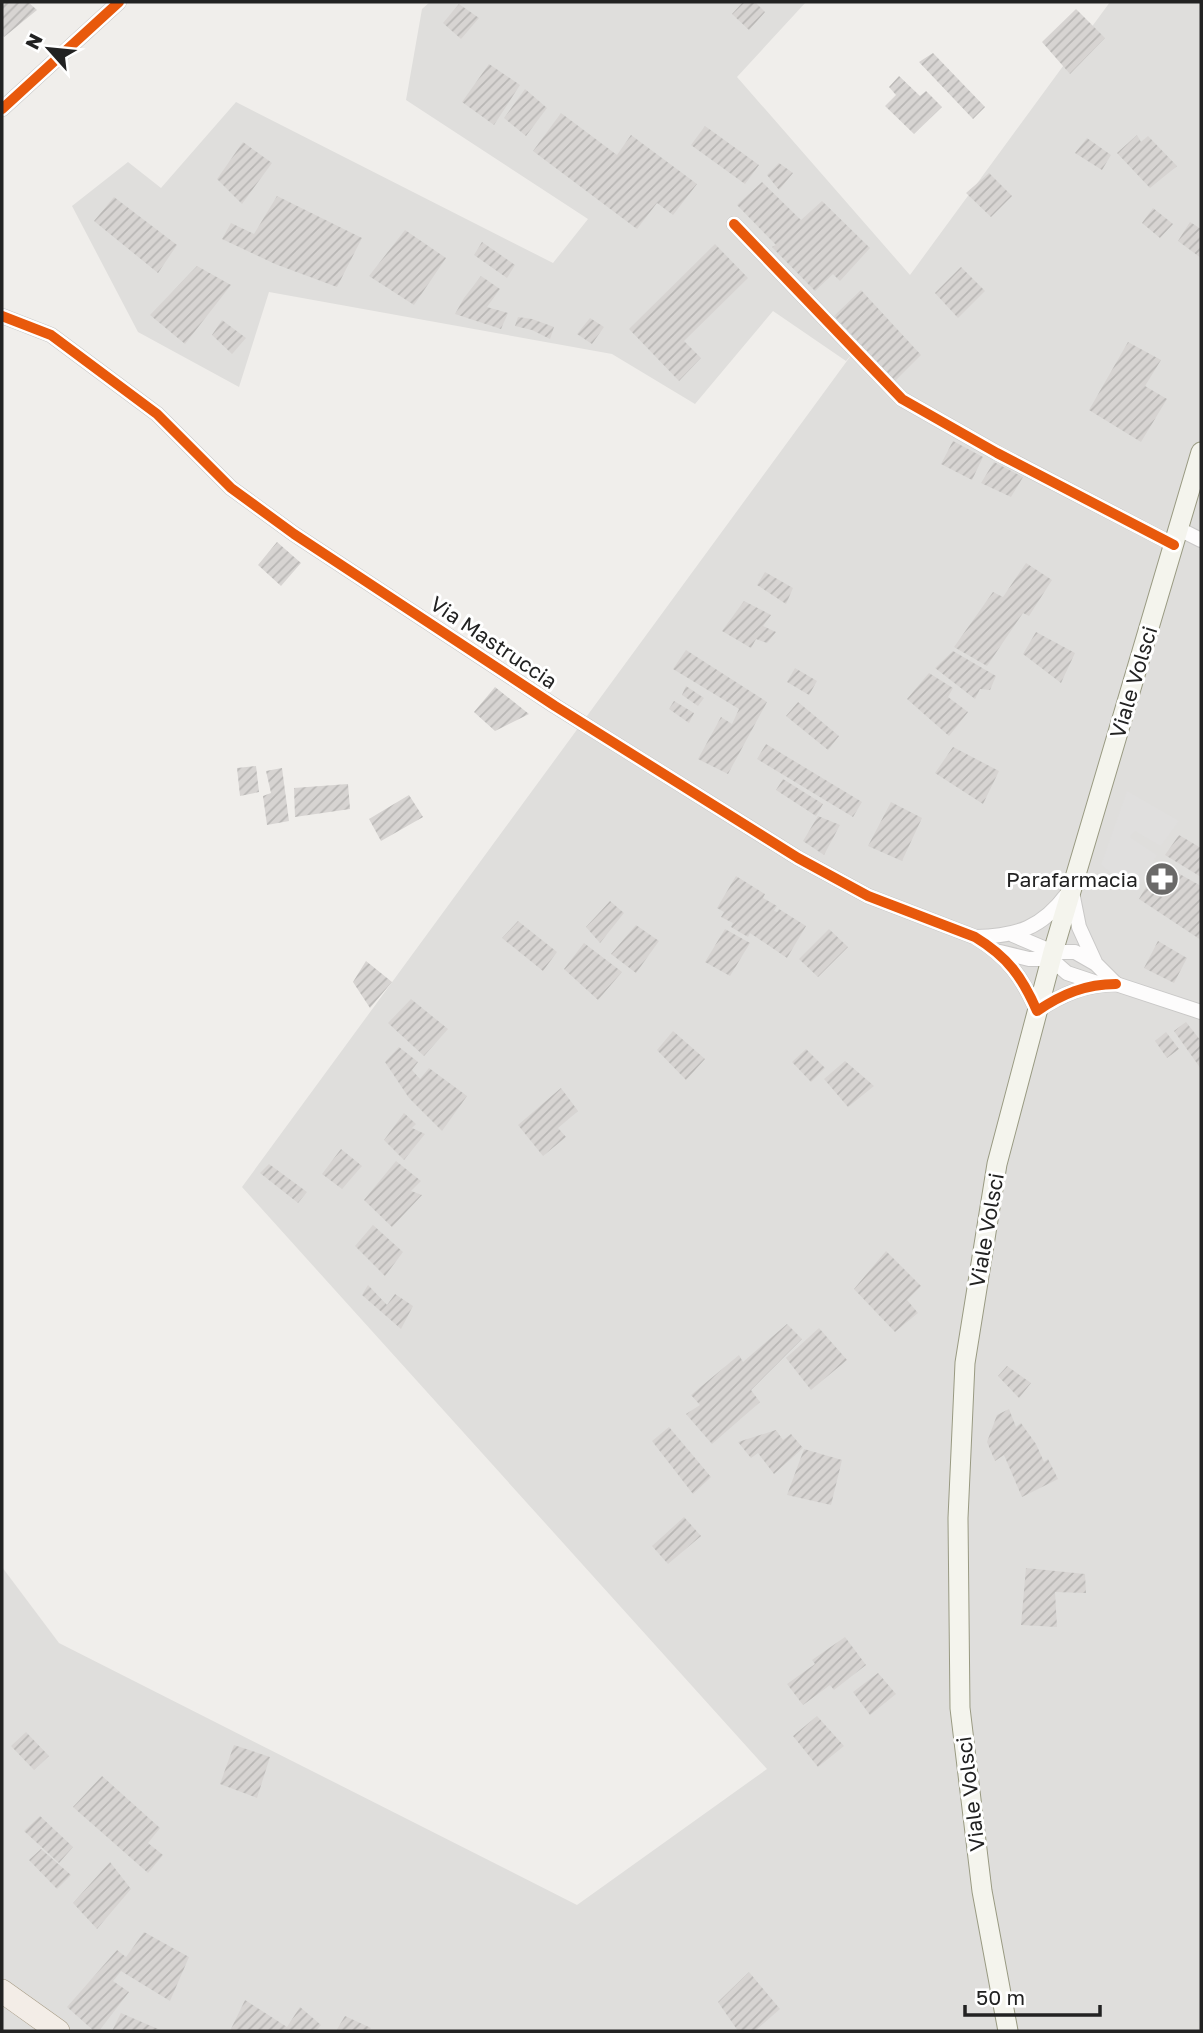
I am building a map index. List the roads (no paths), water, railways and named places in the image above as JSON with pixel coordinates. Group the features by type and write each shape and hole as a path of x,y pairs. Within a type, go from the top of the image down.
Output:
{"main road":[{"name":"Viale Volsci","path":"1008,2031 982,1891 960,1708 958,1518 965,1363 997,1164 1052,955 1201,452"},
{"path":"2,1991 58,2031"}],"street":[{"path":"2,109 119,2"},
{"path":"734,224 902,399 997,453 1176,537 1201,540"},
{"name":"Via Mastruccia","path":"2,316 51,335 157,414 231,488 294,534 547,701 798,858 868,896 975,937 998,951"},
{"path":"975,937 1013,935 1031,927 1048,915 1072,887"},
{"path":"1072,887 1079,927 1096,964"},
{"path":"1013,935 1052,955 1067,973 1100,984"},
{"path":"998,951 1029,959 1075,952 1096,964 1116,984"},
{"path":"998,951 1022,981 1037,1011 1069,992 1100,984 1116,984 1201,1012"}],"place":[{"name":"Parafarmacia","path":"1162,879"}]}
